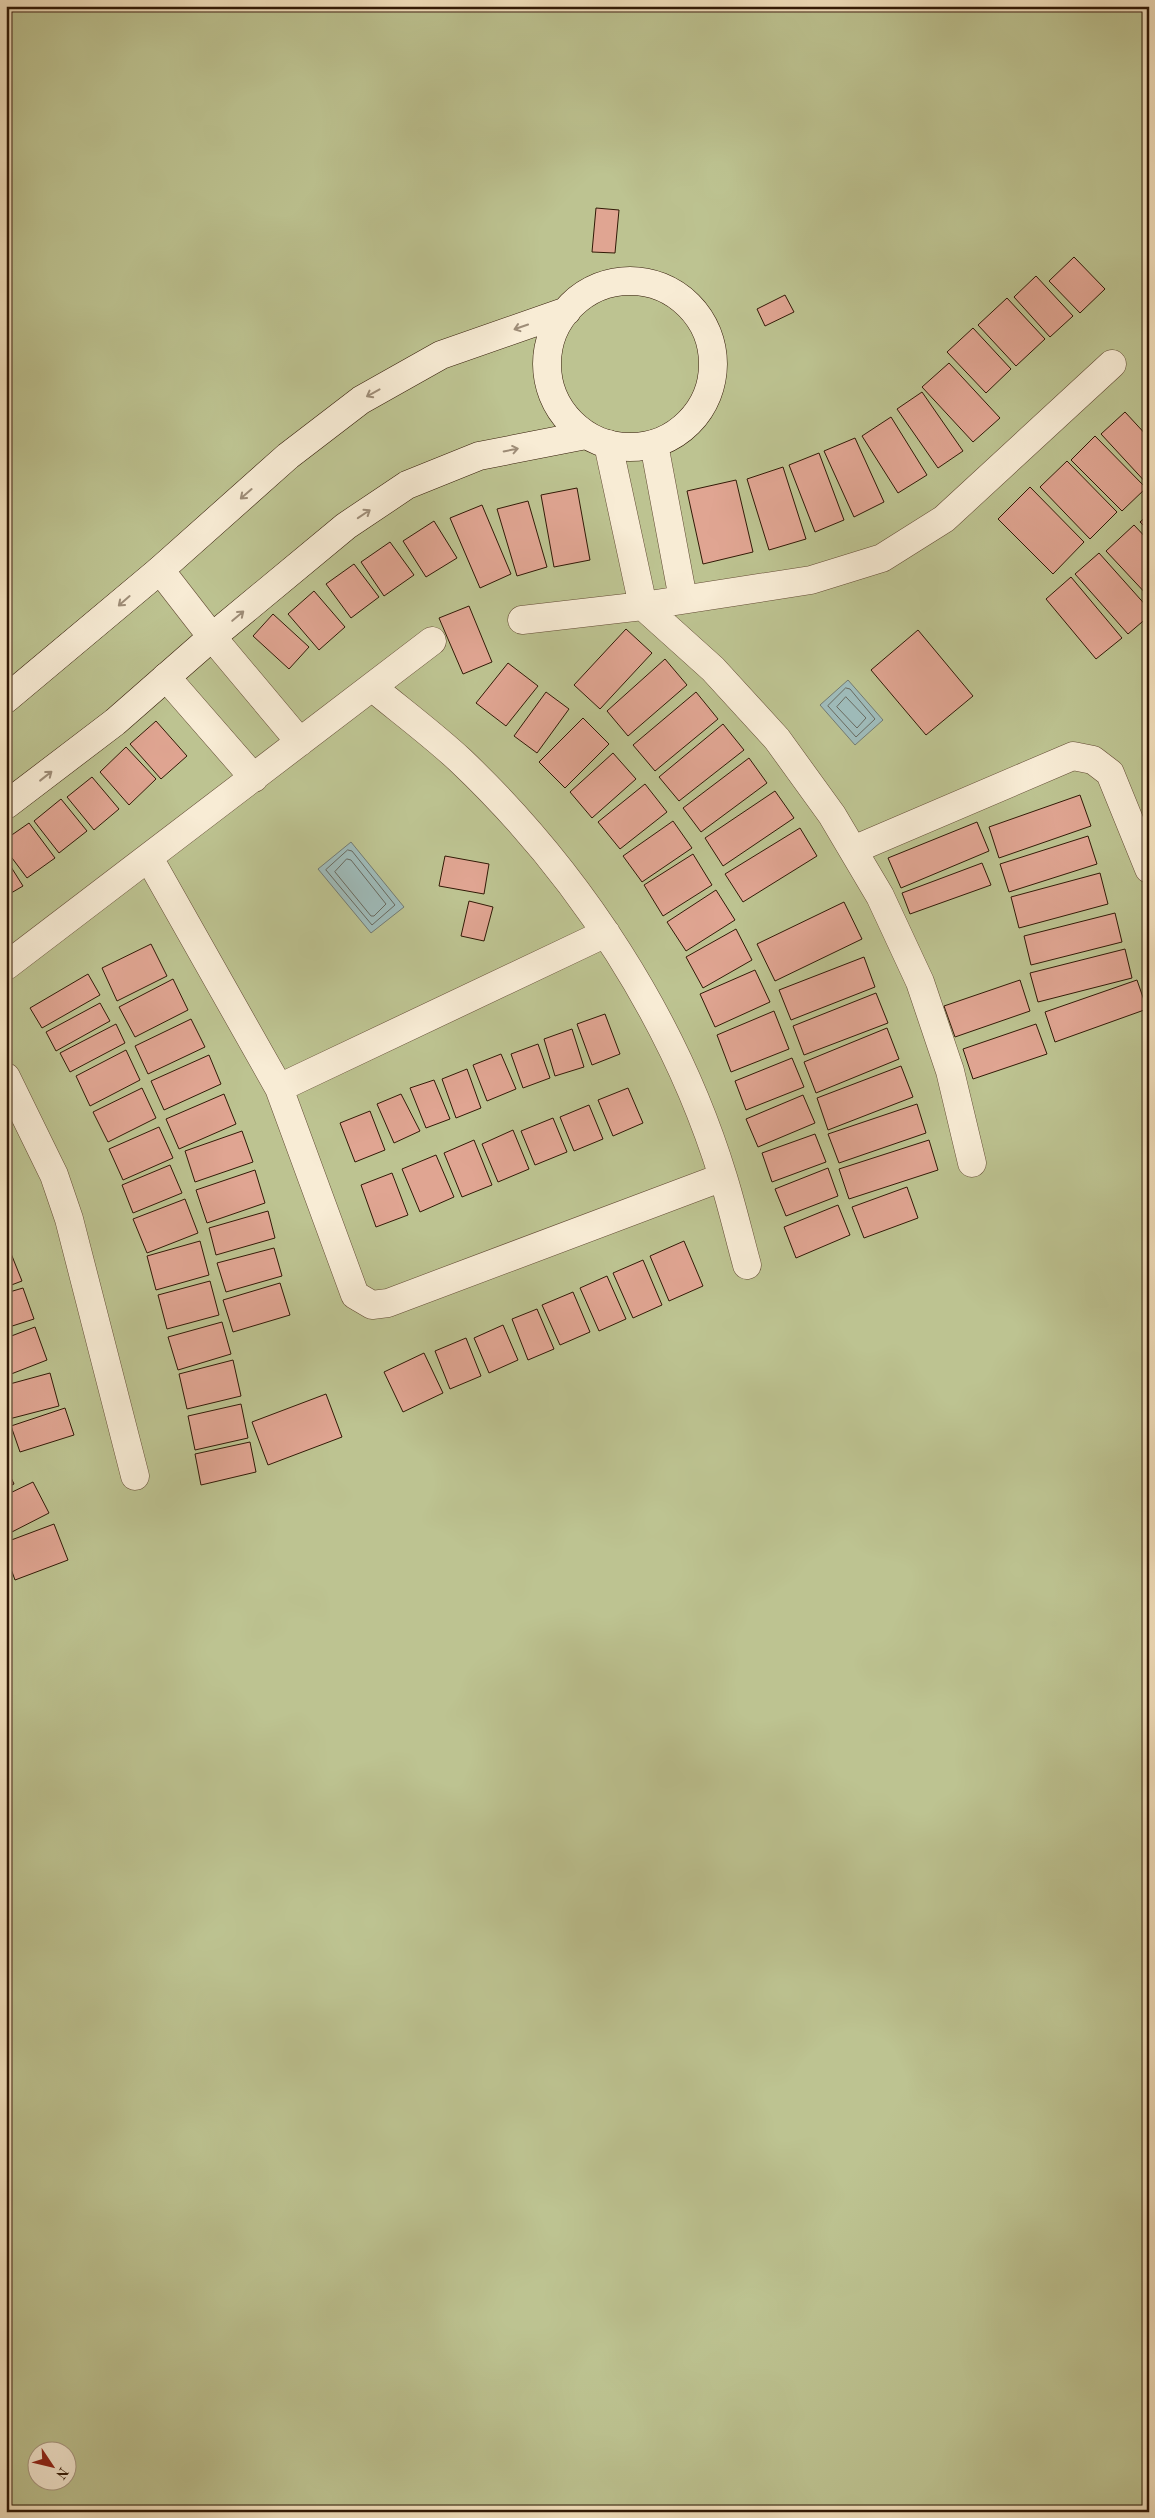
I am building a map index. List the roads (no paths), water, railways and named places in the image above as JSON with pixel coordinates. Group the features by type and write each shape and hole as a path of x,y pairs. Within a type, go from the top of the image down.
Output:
{"street":[{"path":"6,805 115,722 212,637 346,526 407,485 479,456 597,440 631,448 654,444 676,434 694,418 706,398 713,375 713,351 705,329 692,309 667,290 653,284 629,281 606,285 585,295 567,311 552,338 548,354 548,378 556,400 564,413 597,440 643,606 713,669 777,739 832,815 880,896 920,982 950,1071 972,1163"},
{"path":"6,699 160,570 288,456 361,400 441,355 567,311"},
{"path":"522,620 643,606 811,580 882,558 944,519 1112,364"},
{"path":"654,444 683,599"},
{"path":"160,570 212,637 300,742"},
{"path":"6,966 432,641"},
{"path":"166,677 254,778"},
{"path":"372,687 459,760 525,828 538,842 606,933 652,1010 691,1092 723,1176 747,1265"},
{"path":"853,850 1073,756 1093,760 1110,773 1149,869"},
{"path":"149,858 279,1088 354,1295 372,1305 388,1303 723,1176"},
{"path":"279,1088 606,933"},
{"path":"6,1077 54,1175 69,1219 134,1476"}],"water":[{"path":"848,680 883,720 855,745 820,705"},
{"path":"351,842 404,907 371,933 318,869"}]}
